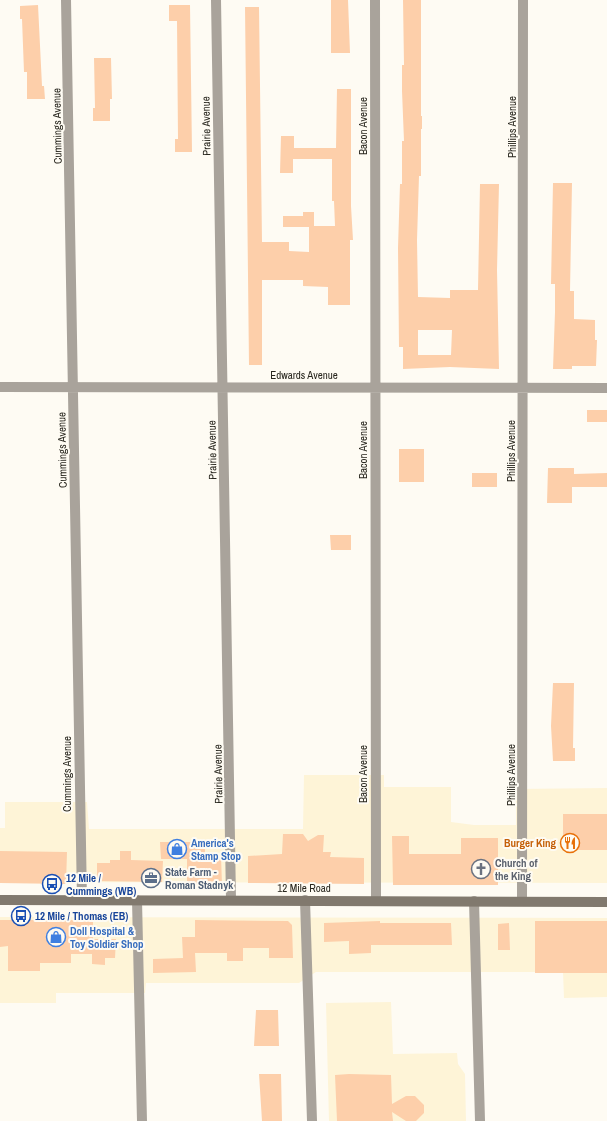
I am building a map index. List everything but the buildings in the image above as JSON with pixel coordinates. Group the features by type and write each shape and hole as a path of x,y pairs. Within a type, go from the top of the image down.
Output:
{"main road":[{"name":"12 Mile Road","path":"0,900 607,902"}],"street":[{"name":"Cummings Avenue","path":"66,0 82,900"},
{"name":"Prairie Avenue","path":"216,0 231,900"},
{"name":"Bacon Avenue","path":"375,0 376,901"},
{"name":"Phillips Avenue","path":"522,901 523,0"},
{"name":"Edwards Avenue","path":"0,387 607,388"},
{"path":"137,900 142,1121"},
{"path":"305,900 312,1121"},
{"path":"474,901 480,1121"}],"shaded area":[{"path":"304,775 384,775 384,787 451,787 451,822 474,825 516,825 516,789 607,788 607,883 0,882 0,828 5,828 5,802 87,802 89,829 303,829"},
{"path":"0,917 607,918 607,997 564,998 563,972 316,972 299,983 146,983 145,993 56,993 56,1003 0,1003"},
{"path":"391,1002 393,1054 457,1053 458,1064 465,1074 466,1121 329,1121 326,1003"}],"place":[{"name":"Burger King","path":"570,843"},
{"name":"America's Stamp Stop","path":"177,849"},
{"name":"Church of the King","path":"481,869"},
{"name":"State Farm - Roman Stadnyk","path":"151,878"},
{"name":"12 Mile / Cummings (WB)","path":"52,884"},
{"name":"12 Mile / Thomas (EB)","path":"21,916"},
{"name":"Doll Hospital & Toy Soldier Shop","path":"56,937"}]}
